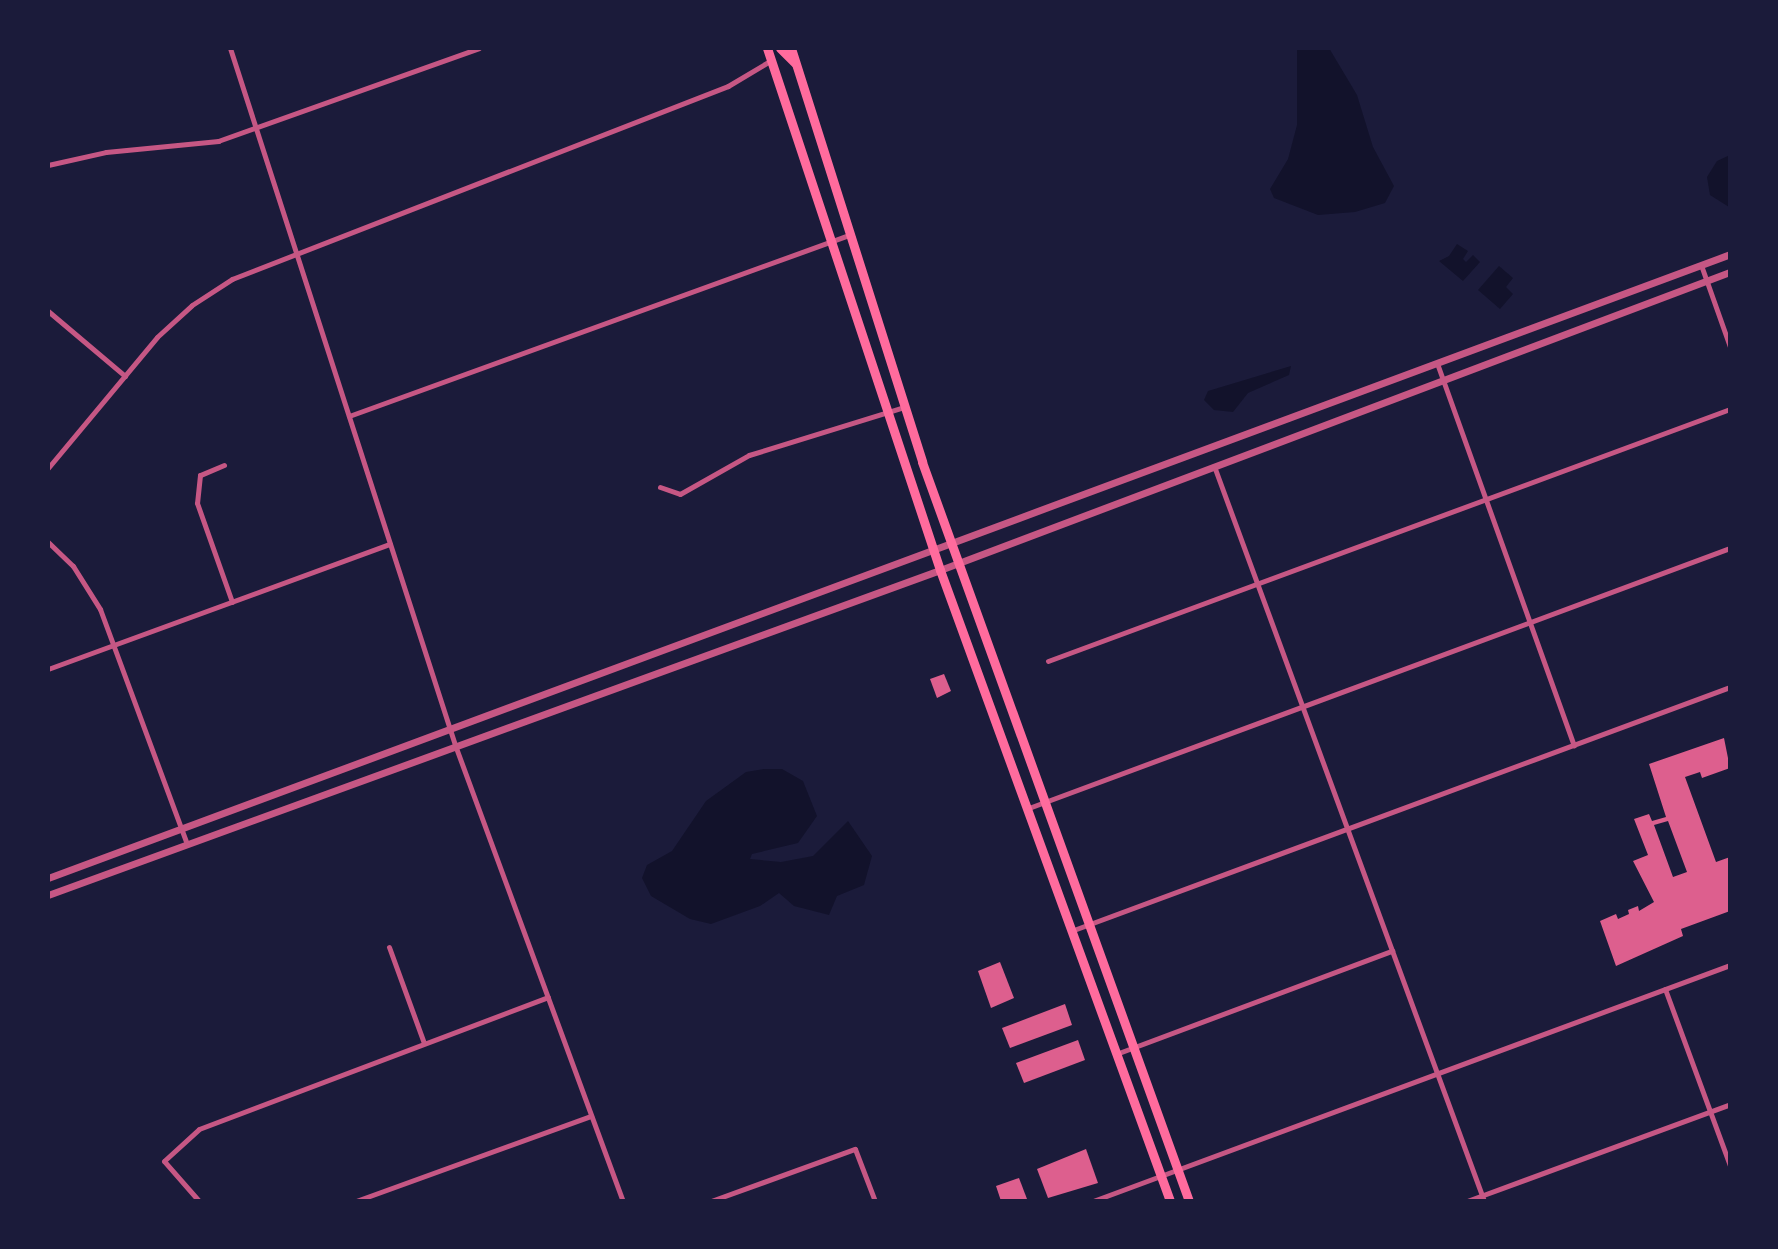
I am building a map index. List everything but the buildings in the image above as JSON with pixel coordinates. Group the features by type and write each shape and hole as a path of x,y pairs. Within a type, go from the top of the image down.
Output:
{"main road":[{"path":"767,48 885,414 1170,1201"},
{"path":"780,48 795,63"},
{"path":"791,48 904,407 1043,802 1189,1201"}],"street":[{"path":"230,48 450,731 623,1201"},
{"path":"48,165 106,152 198,145 256,130 479,48"},
{"path":"48,468 174,320 202,298 254,269 728,86 771,61"},
{"path":"349,416 850,234"},
{"path":"48,878 1438,366 1730,254"},
{"path":"1700,265 1730,347"},
{"path":"48,895 940,570 1730,272"},
{"path":"48,311 125,376"},
{"path":"1438,366 1574,745"},
{"path":"660,487 680,494 738,460 904,407"},
{"path":"1048,661 1730,409"},
{"path":"224,465 200,475 197,503 232,602"},
{"path":"1214,466 1483,1198"},
{"path":"48,542 83,580 114,645 187,844"},
{"path":"48,669 390,544"},
{"path":"1026,809 1730,548"},
{"path":"797,603 804,620"},
{"path":"682,646 688,662"},
{"path":"1070,931 1730,687"},
{"path":"557,692 563,707"},
{"path":"309,783 315,797"},
{"path":"71,870 77,884"},
{"path":"389,947 424,1043"},
{"path":"1116,1054 1392,951"},
{"path":"1093,1201 1730,965"},
{"path":"1665,989 1730,1166"},
{"path":"199,1201 164,1161 186,1138 213,1121 548,997"},
{"path":"1467,1201 1483,1198 1730,1104"},
{"path":"356,1201 591,1116"},
{"path":"711,1201 855,1149 875,1201"}],"shaded area":[{"path":"1297,48 1329,48 1357,95 1373,147 1394,186 1385,203 1355,212 1318,215 1274,198 1270,189 1288,159 1297,125"},
{"path":"1730,155 1729,207 1710,195 1707,177 1717,161"},
{"path":"1457,244 1468,251 1463,259 1466,262 1473,255 1480,262 1463,281 1439,261 1449,256"},
{"path":"1499,266 1513,278 1506,287 1513,294 1500,309 1478,290"},
{"path":"1291,366 1289,375 1248,393 1233,412 1214,410 1204,400 1208,391"},
{"path":"782,769 803,781 817,816 798,843 752,854 750,859 781,862 813,856 848,821 872,856 864,885 837,896 829,915 794,906 779,893 760,906 711,924 690,919 651,896 642,878 647,865 672,851 706,801 746,772"}]}
